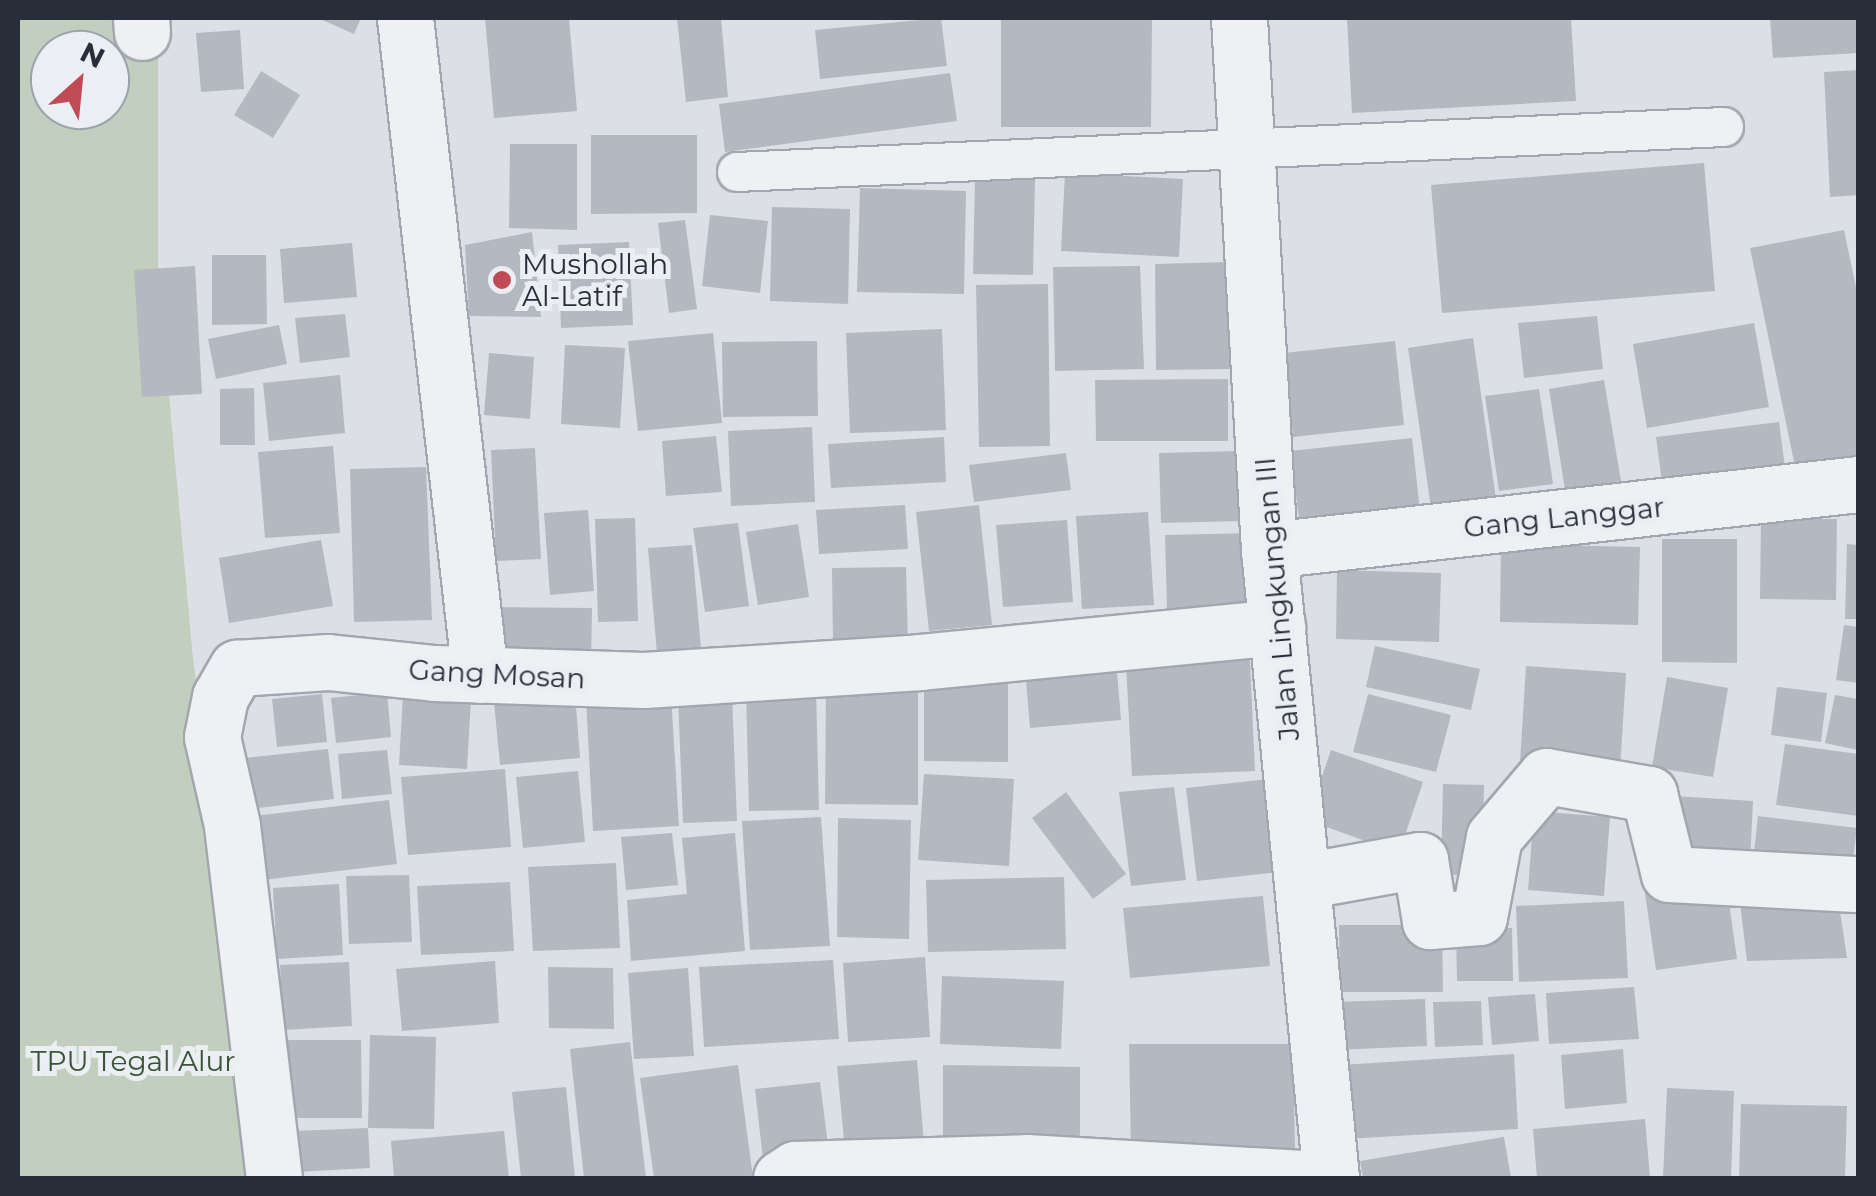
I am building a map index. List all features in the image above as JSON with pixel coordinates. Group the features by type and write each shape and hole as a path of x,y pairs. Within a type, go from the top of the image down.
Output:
{"street":[{"path":"405,18 480,676"},
{"name":"Jalan Lingkungan III","path":"1239,18 1251,150 1268,550 1331,1178"},
{"name":"Gang Langgar","path":"1268,550 1858,484"},
{"name":"Gang Mosan","path":"274,1178 232,825 212,737 220,697 246,663 328,662 480,676 644,680 920,662 1276,627"},
{"path":"1303,880 1420,860 1430,920 1478,917 1494,837 1546,776 1649,794 1670,874 1857,886"},
{"path":"781,1178 795,1169 1026,1162 1307,1178"}],"lane":[{"path":"737,172 1724,127"}],"green space":[{"name":"TPU Tegal Alur","path":"18,18 158,18 158,274 193,659 266,1178 18,1178"}],"building":[{"path":"318,18 361,18 354,34"},
{"path":"485,18 569,18 577,111 494,118"},
{"path":"677,18 721,18 728,97 686,102"},
{"path":"941,18 947,66 820,79 815,30"},
{"path":"1001,18 1152,18 1151,127 1001,127"},
{"path":"1347,18 1571,18 1576,101 1352,113"},
{"path":"1770,18 1858,18 1858,53 1773,58"},
{"path":"240,30 244,89 201,92 196,33"},
{"path":"1858,70 1858,195 1830,197 1824,72"},
{"path":"261,71 300,95 273,138 234,115"},
{"path":"950,73 957,121 725,152 719,104"},
{"path":"591,135 697,135 697,213 591,214"},
{"path":"510,144 577,144 577,230 509,228"},
{"path":"1704,163 1715,291 1442,313 1431,185"},
{"path":"1065,173 1183,179 1179,257 1061,251"},
{"path":"975,179 1035,180 1033,275 973,274"},
{"path":"860,188 966,191 964,294 857,292"},
{"path":"772,207 850,209 848,304 770,301"},
{"path":"710,215 768,221 760,293 702,286"},
{"path":"685,220 697,309 669,313 658,223"},
{"path":"1844,230 1858,297 1858,474 1799,486 1750,248"},
{"name":"Mushollah Al-Latif","path":"532,232 541,317 469,316 465,245"},
{"path":"629,242 633,325 561,328 558,245"},
{"path":"352,243 357,297 284,303 280,249"},
{"path":"212,255 266,255 267,324 212,325"},
{"path":"1229,262 1230,369 1156,370 1155,264"},
{"path":"195,266 202,394 142,397 134,270"},
{"path":"1140,266 1144,369 1055,371 1053,267"},
{"path":"1048,284 1050,446 979,447 976,285"},
{"path":"345,314 350,357 300,363 295,318"},
{"path":"1597,316 1603,369 1524,378 1518,323"},
{"path":"1754,323 1769,407 1647,428 1633,344"},
{"path":"279,325 287,364 216,379 208,339"},
{"path":"942,329 946,430 850,433 846,333"},
{"path":"713,333 722,423 638,431 628,341"},
{"path":"1473,338 1497,506 1432,515 1408,348"},
{"path":"817,341 818,416 723,417 722,342"},
{"path":"1395,341 1404,425 1293,437 1284,353"},
{"path":"565,345 625,348 620,428 561,424"},
{"path":"489,353 534,357 530,419 484,415"},
{"path":"340,375 345,433 269,441 263,383"},
{"path":"1228,379 1228,441 1096,441 1095,380"},
{"path":"1604,380 1621,481 1565,490 1549,389"},
{"path":"254,388 255,445 220,445 220,389"},
{"path":"1539,389 1553,484 1499,491 1485,396"},
{"path":"1779,422 1788,490 1665,505 1656,437"},
{"path":"812,427 815,502 731,506 728,431"},
{"path":"716,436 722,492 666,496 662,441"},
{"path":"944,437 946,482 831,488 828,444"},
{"path":"1412,438 1421,520 1301,533 1290,451"},
{"path":"333,446 340,533 265,538 258,452"},
{"path":"535,448 541,559 496,561 491,450"},
{"path":"1239,451 1241,521 1161,523 1159,453"},
{"path":"1066,453 1071,490 974,502 969,465"},
{"path":"426,467 432,620 354,622 350,469"},
{"path":"905,505 908,549 819,554 816,510"},
{"path":"979,505 992,625 929,631 916,512"},
{"path":"588,510 594,591 550,595 544,513"},
{"path":"1148,512 1154,605 1082,609 1076,516"},
{"path":"635,518 638,621 598,622 595,519"},
{"path":"1761,519 1837,519 1836,600 1760,599"},
{"path":"1067,520 1073,602 1003,607 996,525"},
{"path":"738,523 749,606 705,612 693,528"},
{"path":"798,524 809,597 758,605 746,532"},
{"path":"1253,533 1256,608 1167,611 1165,535"},
{"path":"1662,539 1737,539 1737,663 1662,662"},
{"path":"321,540 333,606 229,623 219,558"},
{"path":"1501,544 1640,547 1638,625 1500,622"},
{"path":"1847,544 1858,545 1858,619 1845,619"},
{"path":"692,545 701,649 657,654 648,548"},
{"path":"906,567 908,644 833,645 832,568"},
{"path":"1337,570 1441,573 1439,642 1336,639"},
{"path":"489,607 592,608 591,662 489,661"},
{"path":"1844,625 1858,627 1858,683 1836,680"},
{"path":"1249,640 1255,771 1132,776 1125,645"},
{"path":"1375,646 1480,669 1471,710 1366,687"},
{"path":"1115,648 1121,720 1030,728 1024,656"},
{"path":"1526,666 1626,673 1620,769 1520,762"},
{"path":"924,670 1008,671 1008,762 924,761"},
{"path":"404,677 472,681 467,769 399,765"},
{"path":"1667,677 1728,688 1713,777 1652,767"},
{"path":"1777,687 1827,693 1821,742 1771,735"},
{"path":"816,689 819,810 749,811 746,690"},
{"path":"387,692 391,737 336,743 331,698"},
{"path":"826,693 918,693 918,805 825,804"},
{"path":"322,694 327,742 277,747 272,699"},
{"path":"575,694 580,758 500,765 494,702"},
{"path":"671,694 679,826 593,831 586,699"},
{"path":"1368,694 1451,715 1436,772 1353,752"},
{"path":"732,695 737,821 683,823 678,696"},
{"path":"1835,695 1858,699 1858,750 1825,743"},
{"path":"1785,744 1858,754 1858,816 1776,805"},
{"path":"328,749 334,799 233,811 226,760"},
{"path":"387,750 392,794 342,799 338,754"},
{"path":"1331,750 1423,782 1399,853 1307,820"},
{"path":"505,769 511,847 408,855 401,777"},
{"path":"578,771 585,842 523,848 516,777"},
{"path":"924,774 1014,779 1009,866 918,860"},
{"path":"1269,779 1280,872 1197,881 1186,788"},
{"path":"1443,784 1484,785 1482,876 1441,874"},
{"path":"1174,787 1186,880 1131,886 1119,792"},
{"path":"1066,792 1126,874 1093,899 1032,818"},
{"path":"1674,796 1753,801 1750,863 1671,858"},
{"path":"389,800 397,864 253,881 245,817"},
{"path":"1534,811 1610,817 1604,896 1528,890"},
{"path":"1758,816 1857,828 1851,874 1753,862"},
{"path":"821,817 830,946 750,950 742,821"},
{"path":"838,818 911,820 909,939 837,937"},
{"path":"672,833 678,885 626,890 621,837"},
{"path":"735,833 745,951 631,961 627,900 687,894 682,838"},
{"path":"616,863 620,948 533,951 528,867"},
{"path":"409,875 412,942 349,944 346,876"},
{"path":"1064,877 1066,949 928,952 926,880"},
{"path":"510,882 514,951 421,955 417,886"},
{"path":"1726,882 1737,959 1656,970 1645,893"},
{"path":"339,884 343,955 277,959 273,888"},
{"path":"1738,887 1838,898 1847,958 1747,961"},
{"path":"1263,896 1270,966 1130,978 1123,908"},
{"path":"1624,901 1628,978 1519,982 1516,906"},
{"path":"1339,925 1442,925 1443,992 1340,992"},
{"path":"1512,928 1513,981 1457,981 1456,929"},
{"path":"925,957 930,1037 848,1042 843,963"},
{"path":"833,960 839,1039 704,1047 699,967"},
{"path":"495,961 499,1023 402,1031 396,969"},
{"path":"349,962 352,1026 283,1030 280,965"},
{"path":"548,967 613,968 614,1029 549,1028"},
{"path":"688,968 694,1056 634,1059 628,973"},
{"path":"942,976 1064,981 1061,1049 940,1044"},
{"path":"1634,987 1639,1039 1549,1044 1546,993"},
{"path":"1535,994 1539,1041 1492,1045 1488,997"},
{"path":"1425,999 1427,1046 1334,1050 1332,1002"},
{"path":"1481,1001 1483,1045 1435,1047 1433,1002"},
{"path":"370,1035 436,1037 434,1129 368,1128"},
{"path":"287,1040 361,1040 362,1118 287,1118"},
{"path":"630,1042 646,1178 584,1178 570,1049"},
{"path":"1129,1044 1293,1044 1295,1149 1131,1150"},
{"path":"1623,1049 1627,1103 1565,1109 1561,1055"},
{"path":"1514,1054 1518,1129 1345,1139 1341,1065"},
{"path":"917,1060 924,1144 845,1151 837,1066"},
{"path":"738,1065 753,1178 654,1178 640,1078"},
{"path":"943,1065 1080,1067 1080,1144 943,1143"},
{"path":"820,1082 830,1161 764,1168 755,1089"},
{"path":"566,1087 575,1178 521,1178 512,1092"},
{"path":"1667,1088 1734,1091 1731,1178 1663,1178"},
{"path":"1741,1104 1847,1106 1845,1178 1739,1178"},
{"path":"1645,1119 1650,1178 1537,1178 1533,1129"},
{"path":"368,1128 370,1168 297,1172 294,1131"},
{"path":"504,1131 509,1178 394,1178 391,1141"},
{"path":"1504,1137 1511,1178 1363,1178 1360,1161"}],"place":[{"name":"Mushollah Al-Latif","path":"502,280"}]}
